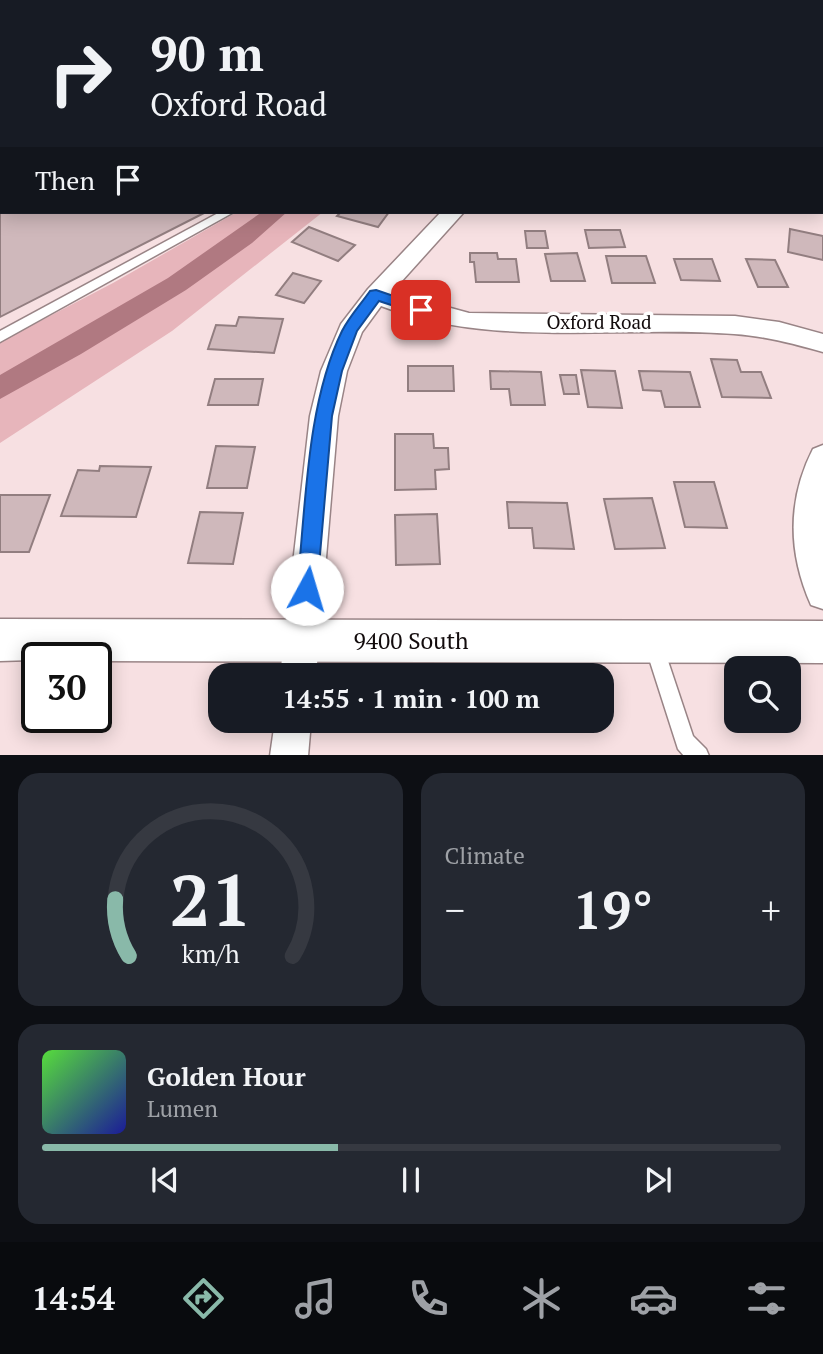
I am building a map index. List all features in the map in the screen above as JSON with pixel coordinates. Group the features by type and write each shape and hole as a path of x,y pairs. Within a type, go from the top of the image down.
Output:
{"street":[{"path":"300,658 324,416 334,371 350,330 376,295 451,214"},
{"name":"Oxford Road","path":"376,295 438,315 469,321 735,325 779,331 823,343"},
{"path":"823,457 808,506 807,537 823,594"},
{"name":"9400 South","path":"0,640 300,658 652,642 823,642"},
{"path":"289,755 292,733"}],"lane":[{"path":"0,337 224,214"},
{"path":"652,642 685,741 699,755"}],"shaded area":[{"path":"234,214 320,214 172,331 0,443 0,342 113,283"}],"building":[{"path":"0,214 202,214 0,317"},
{"path":"339,214 388,214 378,227 337,216"},
{"path":"309,227 355,245 338,261 292,242"},
{"path":"790,229 823,236 823,260 788,252"},
{"path":"585,230 620,230 625,247 589,248"},
{"path":"525,231 545,231 548,248 527,248"},
{"path":"470,253 497,253 498,259 516,259 519,282 476,282"},
{"path":"577,253 585,281 551,281 545,254"},
{"path":"606,256 646,256 655,283 612,283"},
{"path":"674,259 712,259 720,281 681,280"},
{"path":"746,259 775,260 788,287 758,287"},
{"path":"293,273 321,281 304,303 276,295"},
{"path":"239,317 283,319 274,353 208,349 216,325 236,326"},
{"path":"711,359 737,360 741,372 761,372 771,398 722,397"},
{"path":"408,366 453,366 454,391 408,391"},
{"path":"581,370 615,371 622,408 588,407"},
{"path":"490,371 541,372 545,405 511,405 509,389 491,389"},
{"path":"639,371 690,372 700,407 665,407 661,391 643,390"},
{"path":"560,375 576,375 579,394 564,394"},
{"path":"215,379 263,379 258,405 208,405"},
{"path":"395,434 433,434 434,448 448,448 449,469 435,470 436,489 395,490"},
{"path":"216,446 255,447 247,488 207,488"},
{"path":"100,466 151,467 136,517 61,516 78,470 99,471"},
{"path":"674,482 714,482 727,528 685,527"},
{"path":"0,495 50,495 29,552 0,552"},
{"path":"652,498 665,548 615,549 604,499"},
{"path":"507,502 567,503 574,549 534,548 532,528 509,528"},
{"path":"200,512 243,513 233,564 188,563"},
{"path":"437,514 440,564 396,565 395,515"}],"waterway":[{"path":"0,388 177,284 273,214"}],"route":[{"path":"307,589 324,416 334,371 350,330 376,295 421,310"}]}
